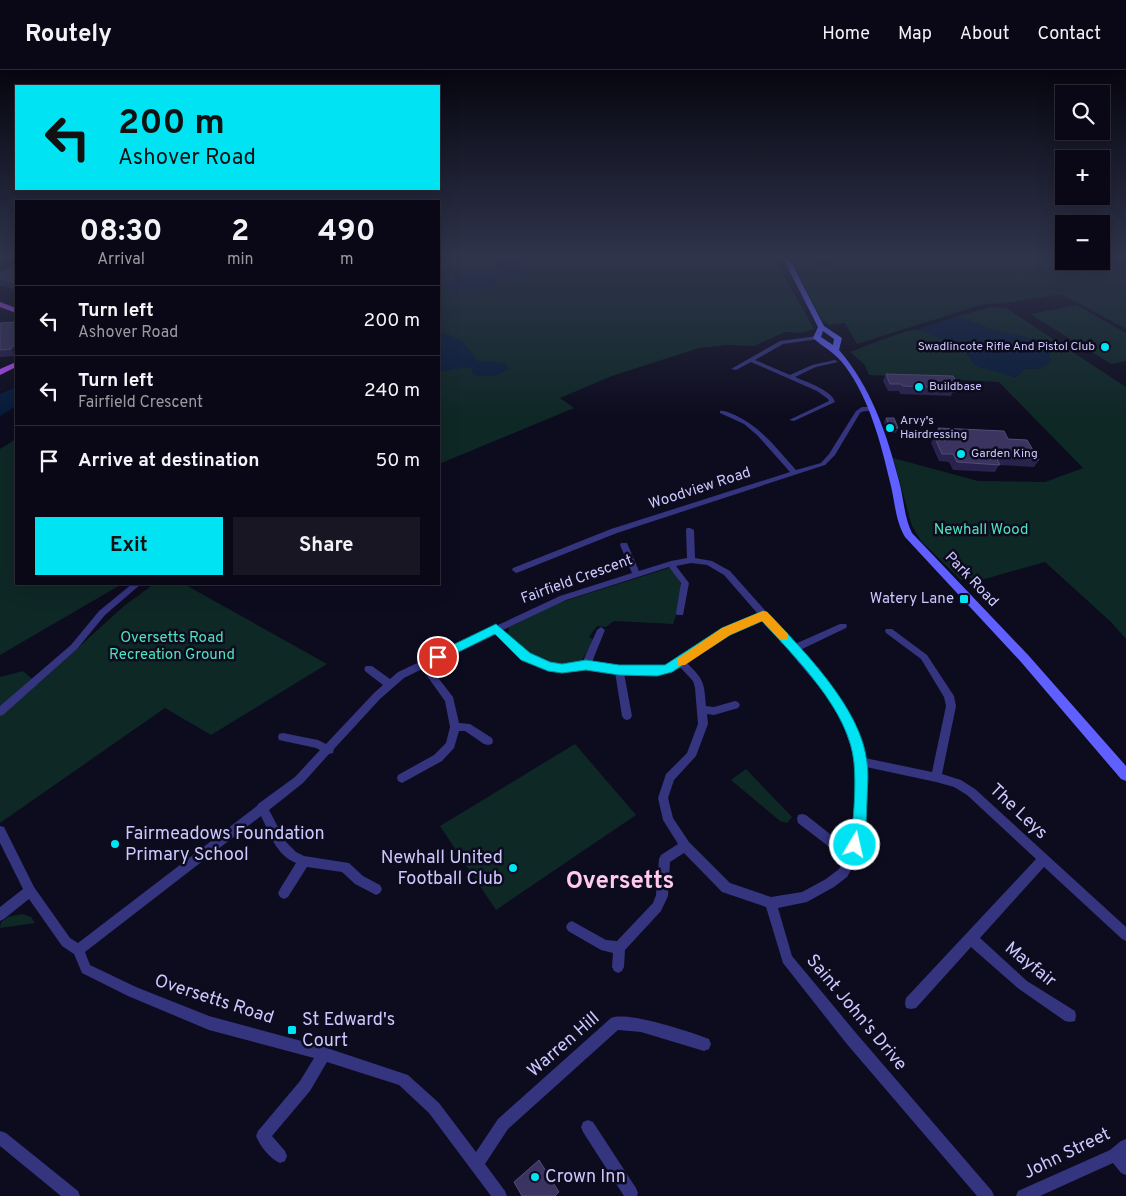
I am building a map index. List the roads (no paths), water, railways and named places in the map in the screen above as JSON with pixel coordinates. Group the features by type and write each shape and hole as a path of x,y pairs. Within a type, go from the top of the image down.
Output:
{"main road":[{"name":"Park Road","path":"809,311 820,335 836,345 861,382 895,485 900,517 908,535 1025,659 1126,775"},
{"name":"Park Road","path":"820,335 831,333 838,338 836,345"},
{"path":"0,372 15,364"}],"street":[{"path":"734,369 782,342 820,335"},
{"path":"751,360 819,390 831,398 832,402 792,420"},
{"path":"791,377 814,366 835,362"},
{"name":"Woodview Road","path":"516,570 614,531 794,472 814,468 828,460 858,412 870,409"},
{"path":"722,412 746,424 759,434 794,472"},
{"path":"690,530 691,560"},
{"path":"624,545 637,575"},
{"name":"Fairfield Crescent","path":"78,950 307,773 389,684 423,664 563,598 671,564 691,560 709,563 727,573 794,649 838,703 854,738 861,762 859,833 852,858 843,873 804,898 771,903"},
{"path":"671,564 685,583 680,612"},
{"path":"0,712 74,648 102,613 136,585"},
{"path":"496,628 526,656 538,663 562,669 586,665 619,670 657,672 680,662 726,632 763,615"},
{"path":"794,649 843,626"},
{"path":"586,665 601,630"},
{"path":"889,630 924,657 949,696 951,706 936,776"},
{"path":"680,662 697,679 703,724 698,744 692,756 670,777 663,798 668,820 685,846 726,888 771,903"},
{"path":"402,778 438,758 450,744 455,727 450,700 423,664"},
{"path":"369,669 389,684"},
{"path":"619,670 627,716"},
{"path":"702,710 714,711 735,705"},
{"path":"455,727 467,727 488,741"},
{"path":"283,738 318,744 329,750"},
{"name":"The Leys","path":"861,762 936,776 957,783 971,792 1126,935"},
{"path":"262,808 282,846 292,856 304,861 345,866 359,880 376,889"},
{"path":"802,819 852,858"},
{"name":"Oversetts Road","path":"0,831 30,892 66,942 78,950 86,969 132,992 209,1023 324,1054 403,1080 434,1108 500,1196"},
{"path":"618,967 618,948 657,907 662,896 665,859 685,846"},
{"path":"911,1003 1043,860"},
{"path":"284,893 304,861"},
{"path":"0,915 30,892"},
{"name":"Saint John's Drive","path":"771,903 787,960 851,1038 987,1196"},
{"path":"572,927 604,946 618,948"},
{"name":"Mayfair","path":"971,938 1023,985 1070,1016"},
{"name":"Warren Hill","path":"477,1163 503,1124 616,1023 641,1025 704,1044"},
{"path":"280,1156 263,1136 305,1086 324,1054"},
{"path":"588,1127 631,1193"},
{"path":"1,1138 66,1194"},
{"path":"1120,1151 1126,1168"},
{"name":"John Street","path":"1023,1196 1120,1151"}],"water":[{"path":"958,316 986,328 1036,341 1048,352 1051,361 1042,368 1025,369 1016,377 978,367 959,345 916,330"},
{"path":"440,332 462,340 479,362 491,361 506,364 508,369 499,374 487,376 473,375 471,368 440,372"},
{"path":"15,387 15,407 0,416 0,394"}],"place":[{"name":"Swadlincote Rifle And Pistol Club","path":"1105,347"},
{"name":"Buildbase","path":"919,387"},
{"name":"Arvy's Hairdressing","path":"890,428"},
{"name":"Garden King","path":"961,454"},
{"name":"Watery Lane","path":"964,599"},
{"name":"Fairmeadows Foundation Primary School","path":"115,844"},
{"name":"Newhall United Football Club","path":"513,868"},
{"name":"St Edward's Court","path":"292,1030"},
{"name":"Crown Inn","path":"535,1177"}],"district":[{"name":"Oversetts","path":"620,882"}],"park label":[{"name":"Newhall Wood","path":"981,530"},
{"name":"Oversetts Road Recreation Ground","path":"172,646"}]}
